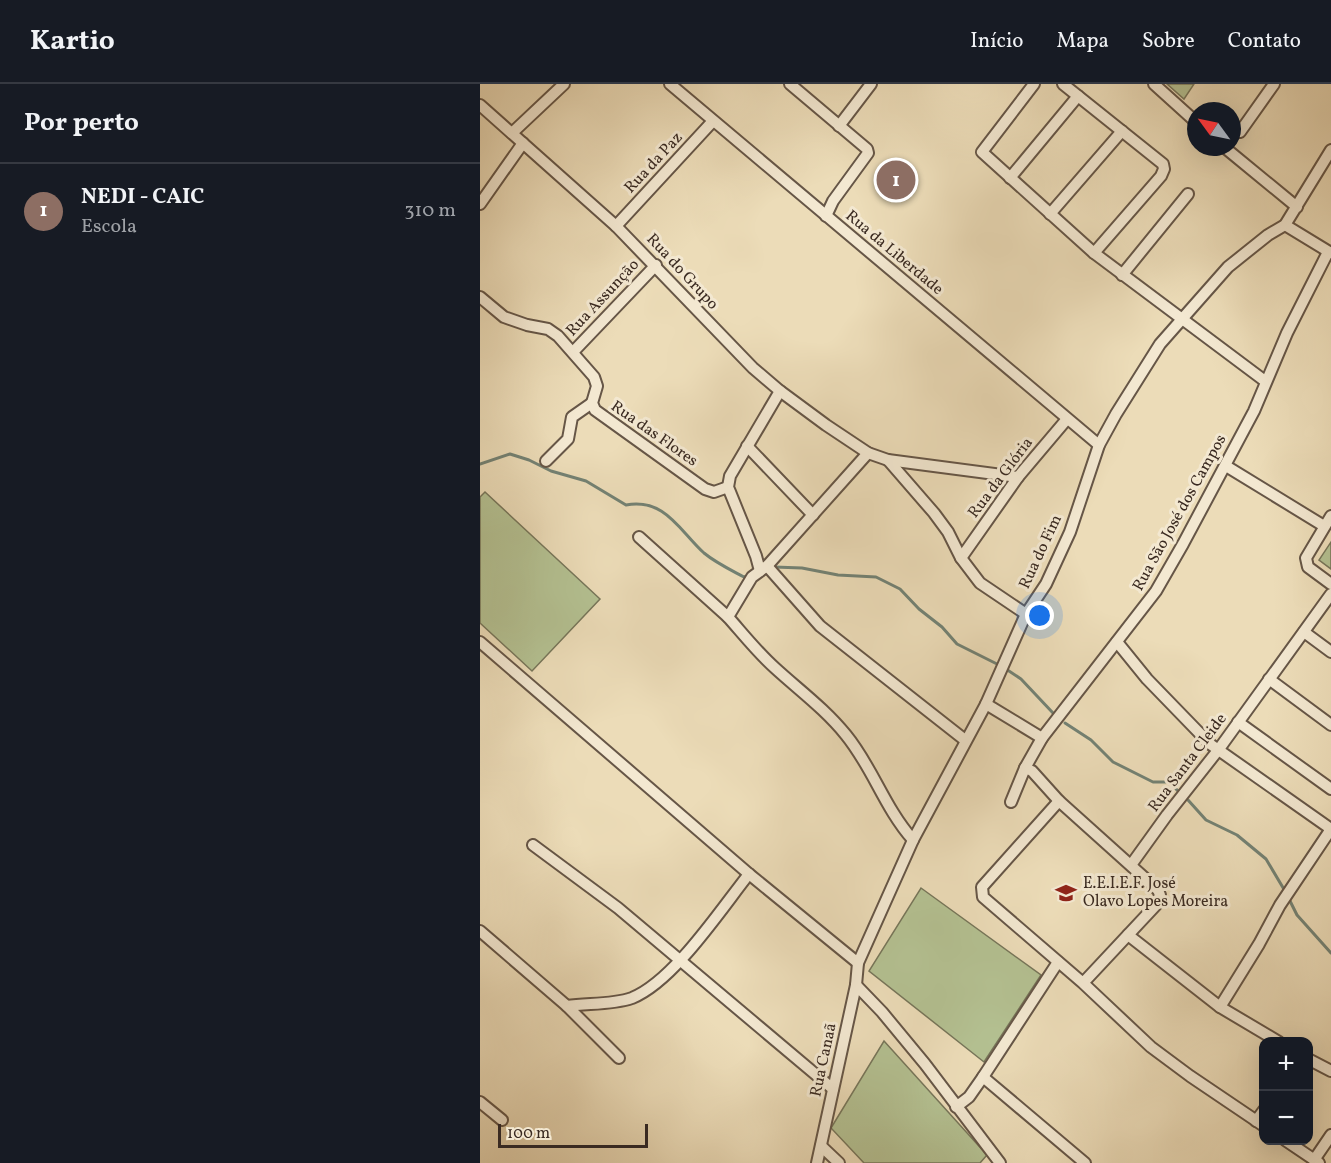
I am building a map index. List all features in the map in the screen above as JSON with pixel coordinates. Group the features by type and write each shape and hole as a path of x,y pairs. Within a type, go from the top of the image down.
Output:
{"street":[{"path":"512,134 564,84"},
{"name":"Rua da Liberdade","path":"670,84 1099,445"},
{"path":"790,84 867,149 868,153 833,201 826,216"},
{"path":"839,126 872,84"},
{"path":"1034,84 982,152 1122,275 1265,381"},
{"path":"1063,84 1163,164 1164,170 1161,176 1095,253"},
{"path":"1154,84 1187,114"},
{"path":"1241,131 1274,84"},
{"path":"1010,178 1078,96"},
{"name":"Rua do Grupo","path":"480,105 616,226 753,368 780,391 868,453 888,460 1018,477"},
{"name":"Rua da Paz","path":"616,226 713,121"},
{"path":"1050,214 1122,131"},
{"path":"480,204 523,143"},
{"path":"1235,156 1297,207"},
{"path":"1329,157 1285,225 1330,252"},
{"path":"1122,275 1188,195"},
{"name":"Rua do Fim","path":"858,963 913,840 986,704 1026,614 1046,584 1070,532 1099,445 1160,344 1228,267 1268,235 1285,225"},
{"name":"Rua São José dos Campos","path":"1011,802 1025,768 1042,738 1156,591 1254,411 1265,381 1303,300 1330,252"},
{"name":"Rua Assunção","path":"573,352 656,265"},
{"name":"Rua das Flores","path":"480,297 504,317 548,329 558,336 594,377 597,386 592,404 595,410 705,489 714,492 728,487"},
{"path":"780,391 730,476 728,487 762,566 820,626 965,740"},
{"path":"546,461 568,439 572,417 592,404"},
{"name":"Rua da Glória","path":"961,558 1018,477 1067,419"},
{"path":"747,446 813,515"},
{"path":"728,617 752,577 813,515 868,453"},
{"path":"888,460 934,513 953,541 961,558 980,583 1026,614"},
{"path":"1226,465 1324,526"},
{"path":"1331,516 1308,553 1306,562 1308,567 1331,584"},
{"path":"639,537 728,617 774,668 812,699 845,733 862,755 886,805 913,840"},
{"name":"Rua Santa Cleide","path":"1131,865 1219,749 1331,594"},
{"path":"1304,632 1331,652"},
{"path":"480,642 749,874 858,963"},
{"path":"1117,642 1147,679 1196,730 1331,830 1280,905 1220,1007"},
{"path":"1269,679 1331,725"},
{"path":"986,704 1042,738"},
{"path":"1238,722 1331,789"},
{"path":"1025,768 1032,771 1059,801 1158,890 1160,895 1156,905 1083,983"},
{"path":"1059,801 982,887 982,897 1083,983 1160,1054 1259,1123"},
{"path":"533,844 610,902 832,1089"},
{"path":"567,1006 618,1001 632,998 647,989 680,962 749,874"},
{"path":"480,932 567,1006 619,1058"},
{"path":"1128,935 1220,1007 1272,1037"},
{"path":"956,1107 969,1097 1058,962"},
{"name":"Rua Canaã","path":"817,1163 856,985 858,963"},
{"path":"856,985 882,1012 925,1064 1000,1163"},
{"path":"1313,1062 1331,1071"},
{"path":"983,1077 1084,1163"},
{"path":"480,1102 502,1119"},
{"path":"1292,1145 1317,1162 1331,1135"},
{"path":"821,1146 839,1163"}],"green space":[{"path":"1167,84 1194,84 1184,99"},
{"path":"485,492 600,599 532,671 480,623 480,497"},
{"path":"1331,542 1331,569 1319,560"},
{"path":"921,888 1041,975 984,1062 869,971"},
{"path":"884,1041 987,1155 980,1163 864,1163 831,1128"}],"waterway":[{"path":"480,464 510,454 551,471 586,481 626,505 651,506 670,518 709,557 744,577 750,575"},
{"path":"774,567 876,577 900,589 919,609 942,627 957,644 997,664"},
{"path":"1006,669 1021,679 1053,713"},
{"path":"1065,723 1091,740 1113,762 1153,782 1169,782 1178,791"},
{"path":"1188,800 1206,820 1237,835 1266,859 1285,891"},
{"path":"1288,897 1297,915 1331,953"}],"place":[{"name":"NEDI - CAIC","path":"896,180"},
{"name":"E.E.I.E.F. José Olavo Lopes Moreira","path":"1066,893"}]}
